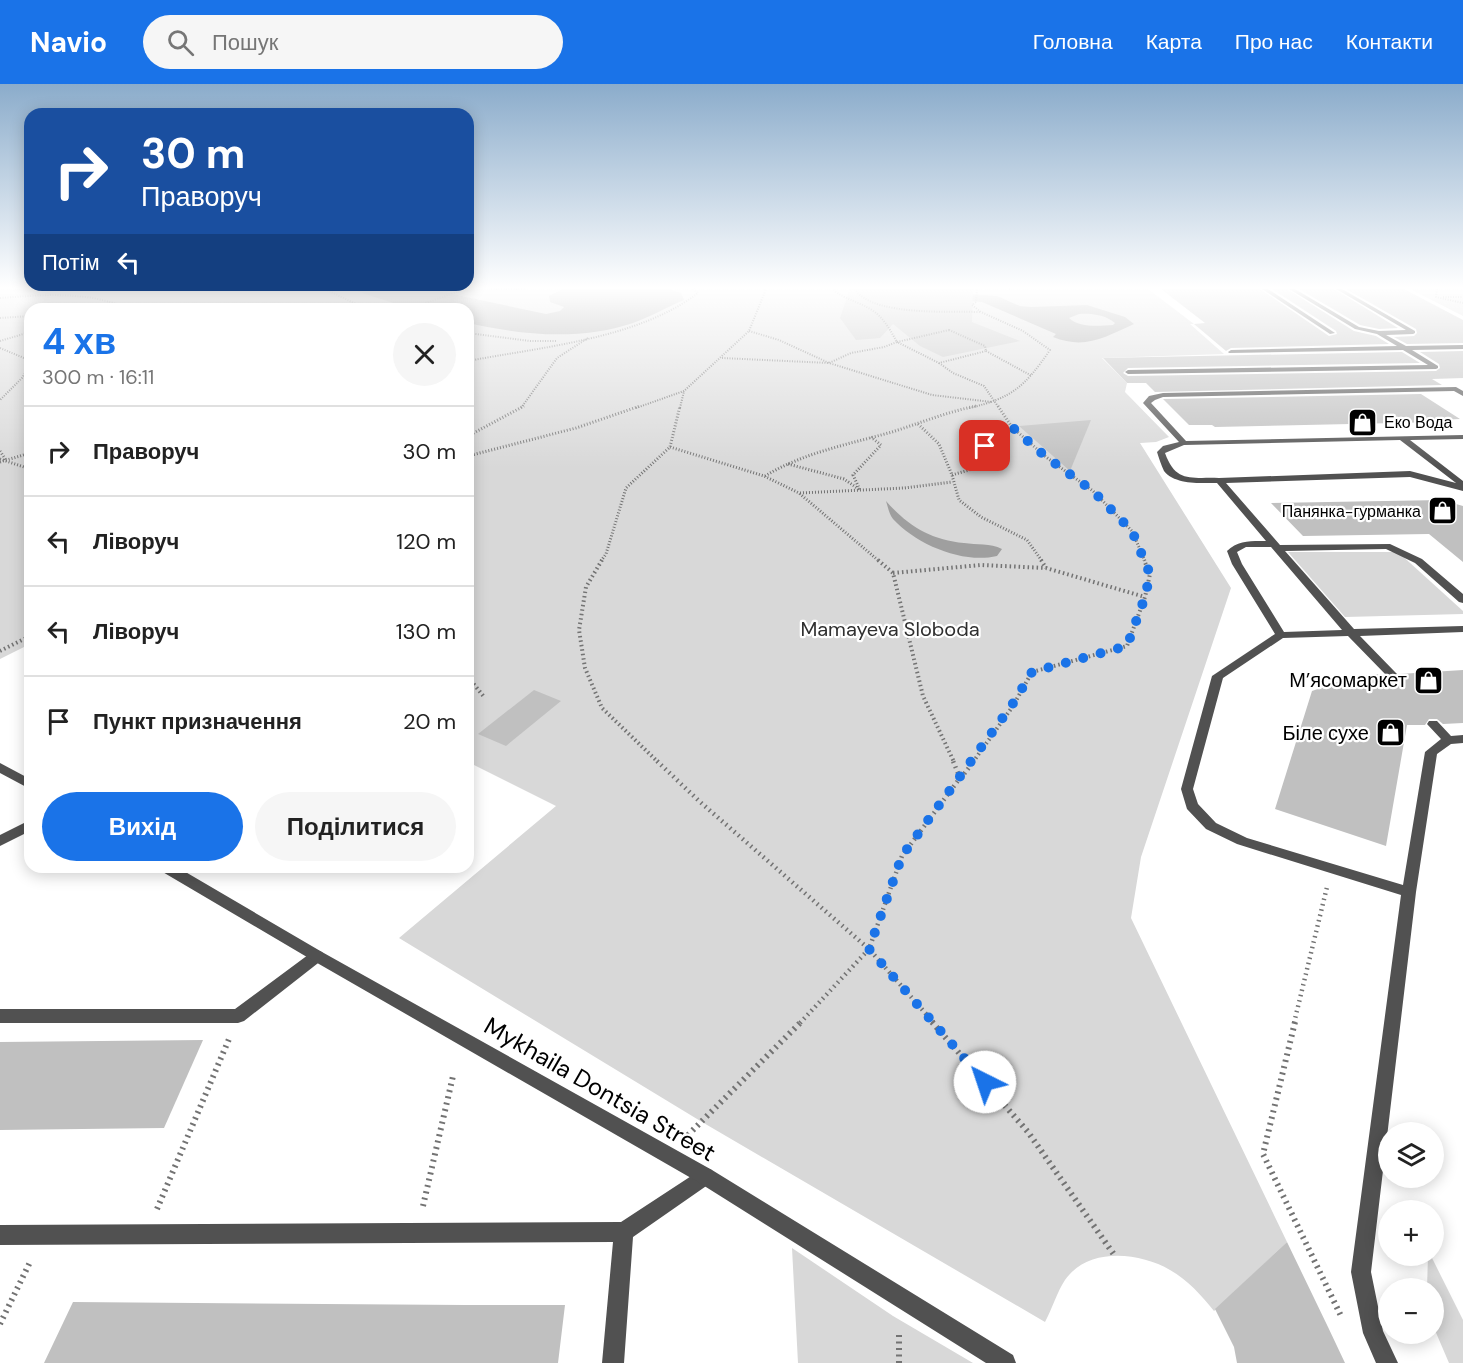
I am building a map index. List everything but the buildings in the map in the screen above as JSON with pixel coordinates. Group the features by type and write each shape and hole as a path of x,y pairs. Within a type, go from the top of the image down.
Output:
{"street":[{"path":"1231,352 1374,349"},
{"path":"1128,372 1436,367 1405,349"},
{"path":"1184,443 1147,403 1152,398 1163,395 1459,391 1463,384"},
{"path":"1463,437 1184,443 1166,448 1161,452 1168,470 1176,476 1219,481 1410,474 1463,487"},
{"path":"1402,438 1463,487"},
{"path":"1219,481 1351,633 1391,674"},
{"path":"1281,635 1237,564 1232,551 1236,547 1244,545 1387,546 1401,549 1413,555 1463,600"},
{"path":"1409,892 1242,841 1212,826 1192,806 1187,789 1218,676 1281,635 1463,629"},
{"path":"1387,1363 1373,1333 1360,1272 1409,892 1431,752 1455,740 1434,724"},
{"path":"0,766 24,781"},
{"path":"0,841 24,828"},
{"name":"Mykhaila Dontsia Street","path":"176,873 705,1176 1005,1363"},
{"path":"0,1016 238,1016 318,956"},
{"path":"0,1235 624,1232 705,1176"},
{"path":"613,1363 624,1232"}],"path":[{"path":"2,349 24,358"},
{"path":"474,360 530,349"},
{"path":"474,433 524,406 557,358 571,349"},
{"path":"474,454 576,428 684,391 731,349"},
{"path":"799,349 829,363 932,395 995,402"},
{"path":"721,358 829,363 851,353 869,349"},
{"path":"688,1135 790,1034 869,949 902,856 1012,705 1032,672 1127,646 1145,597 1150,574 1132,531 1093,491 1046,457 1012,427 984,386 953,374 939,363 910,349"},
{"path":"764,476 787,463 918,424 943,413 995,402 1014,392 1032,376 1050,350 1048,349"},
{"path":"939,363 986,351 1032,376"},
{"path":"0,400 24,375"},
{"path":"684,391 670,447 626,488 606,554 586,588 579,630 585,668 602,708 699,801 869,949 1028,1132 1115,1256"},
{"path":"918,424 939,444 952,475 952,482 959,500 981,517 1027,540 1046,568"},
{"path":"952,475 986,465 985,446 1012,427"},
{"path":"860,490 853,475 858,465 875,455 881,445 871,437"},
{"path":"670,447 764,476 799,493 892,573 923,696 949,748 960,778"},
{"path":"0,451 6,460 24,467"},
{"path":"0,460 24,455"},
{"path":"787,463 844,479 860,490"},
{"path":"799,493 952,482"},
{"path":"892,573 981,565 1046,568 1145,597"},
{"path":"0,651 24,639"},
{"path":"474,684 485,698"},
{"path":"1331,867 1263,1154 1343,1321"},
{"path":"147,1234 238,1016"},
{"path":"416,1232 453,1076"},
{"path":"0,1324 43,1235"},
{"path":"899,1335 899,1363"}],"green space":[{"name":"Mamayeva Sloboda","path":"0,349 24,349 24,647 0,659"},
{"name":"Mamayeva Sloboda","path":"474,349 1218,349 1224,354 1102,358 1127,383 1125,392 1169,437 1156,442 1140,443 1231,588 1141,857 1131,918 1287,1242 1214,1311 1188,1283 1158,1264 1144,1259 1114,1256 1087,1262 1075,1269 1065,1280 1045,1322 702,1122 399,938 556,806 474,765"},
{"path":"1288,552 1398,552 1463,611 1463,614 1345,617"},
{"path":"792,1248 893,1316 973,1363 798,1363"},
{"path":"1428,1266 1436,1266 1442,1278 1427,1278"},
{"path":"1444,1282 1463,1320 1463,1363 1449,1363 1441,1344 1444,1344"}],"shaded area":[{"path":"886,501 903,518 931,535 941,539 1002,549 997,556 984,558 955,555 941,550 927,544 903,528 892,517"}],"place":[{"name":"Еко Вода","path":"1363,422"},
{"name":"Панянка-гурманка","path":"1442,511"},
{"name":"М’ясомаркет","path":"1428,680"},
{"name":"Біле сухе","path":"1390,733"}],"route":[{"path":"985,446 1012,427 1046,457 1093,491 1132,531 1150,574 1145,597 1127,646 1032,672 1012,705 902,856 869,949 985,1082"}]}
